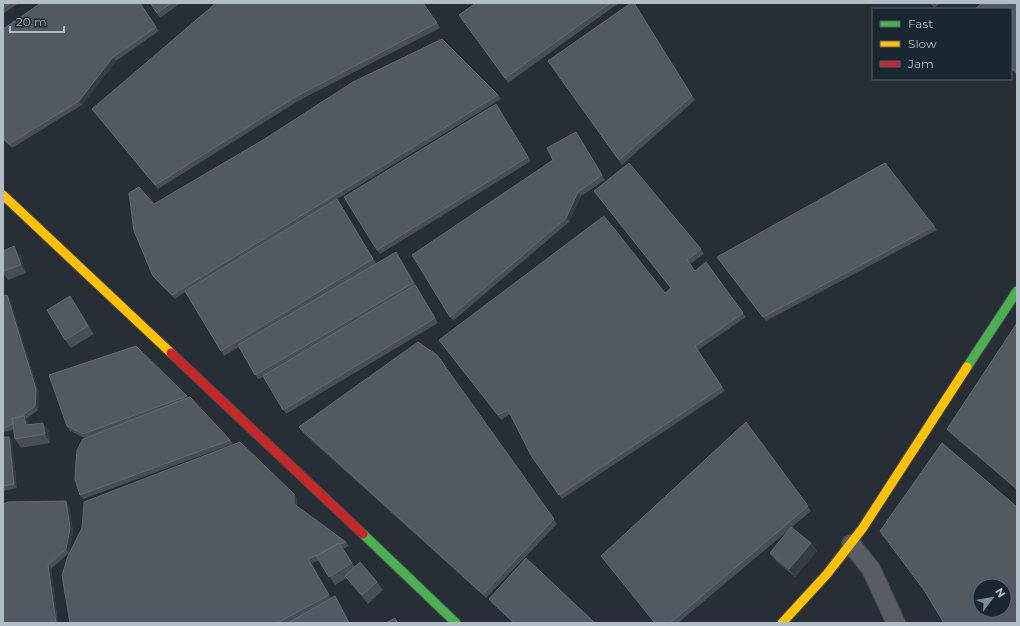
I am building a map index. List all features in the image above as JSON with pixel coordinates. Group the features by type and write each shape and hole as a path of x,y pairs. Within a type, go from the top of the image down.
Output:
{"street":[{"path":"3,195 271,446 456,623"},
{"path":"782,623 827,574 862,529 1017,291"},
{"path":"851,544 871,569 896,623"}],"building":[{"path":"3,3 10,3 3,8"},
{"path":"41,3 140,3 156,27 113,57 79,101 9,144 3,138 3,29"},
{"path":"150,3 171,3 157,13"},
{"path":"216,3 423,3 437,23 295,97 155,185 92,109"},
{"path":"476,3 610,3 505,78 459,15"},
{"path":"631,3 634,3 692,96 619,160 548,61"},
{"path":"982,3 1017,3 1017,73 1012,69 1012,8 976,8"},
{"path":"442,39 498,95 172,295 153,276 134,231 129,193 139,187 154,204 263,140 353,82"},
{"path":"496,104 528,157 377,250 344,197"},
{"path":"576,132 602,175 578,192 566,218 450,317 412,255 553,160 547,148"},
{"path":"629,163 701,249 687,260 695,271 706,262 743,313 695,346 722,387 559,495 532,457 508,410 498,415 439,340 604,216 665,293 671,288 594,191"},
{"path":"885,163 934,226 763,317 717,257"},
{"path":"337,199 373,259 221,351 185,291"},
{"path":"14,246 21,265 3,271 3,251"},
{"path":"396,252 413,283 255,375 238,345"},
{"path":"415,285 435,318 283,410 263,376"},
{"path":"7,295 36,389 35,406 20,417 12,418 13,423 3,428 3,296"},
{"path":"70,296 88,326 65,340 47,310"},
{"path":"1017,323 1017,489 947,429"},
{"path":"418,342 437,355 554,519 483,594 299,427"},
{"path":"136,346 187,396 83,434 67,426 49,375"},
{"path":"190,397 230,440 80,495 75,479 77,450 83,439"},
{"path":"24,416 26,425 43,423 45,434 15,439 12,418"},
{"path":"746,422 808,506 670,623 655,623 601,556"},
{"path":"3,437 9,437 14,484 3,486"},
{"path":"240,442 294,494 294,504 346,542 339,543 308,559 329,595 277,623 70,623 62,575 68,556 82,528 84,502"},
{"path":"942,443 1017,507 1017,623 944,623 924,590 880,531"},
{"path":"66,501 70,528 66,549 48,565 56,623 3,623 3,504 8,502"},
{"path":"791,527 811,543 789,569 770,553"},
{"path":"339,543 352,563 329,577 316,556"},
{"path":"526,558 595,623 514,623 489,599"},
{"path":"360,562 377,582 362,595 345,576"},
{"path":"335,596 349,623 288,623"},
{"path":"395,618 398,623 386,623"}],"traffic: fast":[{"path":"967,367 1017,291"},
{"path":"363,534 456,623"}],"traffic: slow":[{"path":"3,195 171,353"},
{"path":"782,623 827,574 862,529 967,367"}],"traffic: jam":[{"path":"171,353 363,534"}]}
